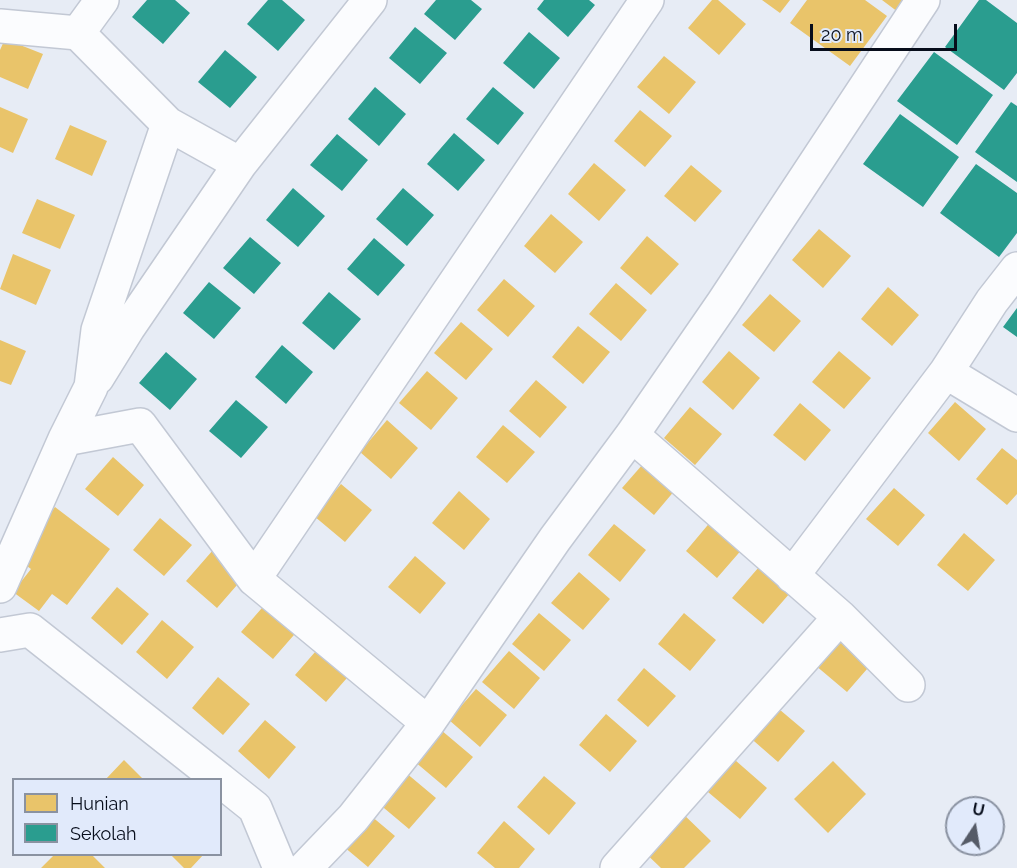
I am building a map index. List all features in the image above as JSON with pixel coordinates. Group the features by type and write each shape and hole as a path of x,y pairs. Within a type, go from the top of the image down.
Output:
{"street":[{"path":"0,586 65,439 91,387 128,328 240,164 370,0"},
{"path":"254,579 647,0"},
{"path":"305,868 353,818 428,723 555,539 632,435 723,303 923,0"},
{"path":"0,26 86,11 168,124 240,164"},
{"path":"91,387 98,330 168,124"},
{"path":"792,576 946,372 992,301 1017,269"},
{"path":"946,372 1017,415"},
{"path":"65,439 140,425 254,579 428,723"},
{"path":"632,435 840,616 908,685"},
{"path":"617,868 840,616"},
{"path":"0,635 30,630 217,778"},
{"path":"222,782 255,807 280,868"}],"building: Hunian":[{"path":"712,0 718,0 746,24 719,55 688,28"},
{"path":"762,0 790,0 780,13"},
{"path":"807,0 865,0 887,16 850,66 790,23"},
{"path":"882,0 906,0 898,12"},
{"path":"5,39 43,54 28,89 0,77 0,50"},
{"path":"664,56 696,82 669,114 637,87"},
{"path":"0,107 28,119 13,153 0,147"},
{"path":"640,110 672,136 645,167 614,141"},
{"path":"70,125 107,141 92,176 55,159"},
{"path":"594,163 626,190 599,221 568,194"},
{"path":"691,165 722,191 695,222 664,196"},
{"path":"37,199 75,215 60,249 22,233"},
{"path":"551,214 583,242 555,273 524,246"},
{"path":"819,229 851,256 823,288 792,260"},
{"path":"647,236 679,264 651,295 620,268"},
{"path":"13,254 51,270 36,305 0,289"},
{"path":"504,279 535,306 508,337 477,310"},
{"path":"616,283 647,310 621,341 589,314"},
{"path":"888,287 919,315 892,346 861,319"},
{"path":"770,294 801,321 774,352 742,325"},
{"path":"461,322 493,349 466,380 434,353"},
{"path":"578,326 610,352 583,384 552,357"},
{"path":"0,340 26,351 11,385 0,381"},
{"path":"729,351 760,378 733,410 702,382"},
{"path":"839,351 871,378 844,409 812,382"},
{"path":"427,371 458,398 431,430 399,403"},
{"path":"536,380 567,407 540,438 509,411"},
{"path":"955,402 986,429 959,461 928,433"},
{"path":"800,403 831,430 805,461 773,435"},
{"path":"690,407 722,434 695,465 664,438"},
{"path":"387,420 418,448 391,479 360,452"},
{"path":"503,425 535,452 507,483 476,457"},
{"path":"1002,448 1017,460 1017,494 1007,505 976,479"},
{"path":"650,456 681,483 654,515 622,488"},
{"path":"113,457 144,485 118,516 85,489"},
{"path":"341,484 372,510 345,542 314,516"},
{"path":"894,488 925,515 898,546 866,519"},
{"path":"459,491 490,519 464,550 432,523"},
{"path":"55,507 110,549 67,605 52,594 39,611 13,592 31,569 16,558"},
{"path":"160,518 192,545 164,576 133,550"},
{"path":"712,520 744,547 717,578 686,551"},
{"path":"614,524 646,550 620,582 588,555"},
{"path":"964,533 995,560 968,591 937,565"},
{"path":"213,550 244,577 217,608 186,581"},
{"path":"415,556 446,583 420,614 388,587"},
{"path":"759,567 790,593 763,624 732,598"},
{"path":"579,572 610,599 583,630 551,603"},
{"path":"117,587 149,614 122,645 91,618"},
{"path":"268,601 300,628 273,659 241,632"},
{"path":"539,613 571,640 544,671 512,644"},
{"path":"684,613 716,640 690,671 658,644"},
{"path":"162,620 194,647 167,679 136,652"},
{"path":"842,634 874,661 847,692 815,665"},
{"path":"322,644 353,671 326,702 295,675"},
{"path":"509,651 540,678 514,709 482,682"},
{"path":"644,668 676,696 648,727 617,700"},
{"path":"218,677 250,704 223,735 192,708"},
{"path":"476,689 507,715 480,747 449,720"},
{"path":"773,704 805,731 778,762 747,735"},
{"path":"606,714 637,741 610,772 579,745"},
{"path":"265,720 296,747 269,779 238,751"},
{"path":"441,730 473,757 446,788 414,761"},
{"path":"124,760 142,778 107,778"},
{"path":"735,760 767,788 740,819 708,792"},
{"path":"833,761 866,794 828,833 794,799"},
{"path":"405,772 436,798 409,829 378,803"},
{"path":"544,776 576,803 549,835 517,807"},
{"path":"677,808 711,841 684,868 661,868 639,847"},
{"path":"364,810 395,836 368,867 337,841"},
{"path":"504,821 535,849 519,868 495,868 477,853"},
{"path":"53,856 93,856 105,868 41,868"},
{"path":"172,856 202,856 191,868 184,868"}],"building: Sekolah":[{"path":"147,0 175,0 190,13 163,44 132,17"},
{"path":"268,0 282,0 305,20 278,51 247,24"},
{"path":"436,0 471,0 482,9 455,40 424,14"},
{"path":"544,0 589,0 595,5 568,37 537,9"},
{"path":"979,0 986,0 1017,23 1017,73 1004,90 945,47"},
{"path":"415,27 447,53 420,84 389,58"},
{"path":"529,32 560,58 534,89 503,63"},
{"path":"225,50 257,77 230,108 198,82"},
{"path":"934,52 993,95 957,145 897,101"},
{"path":"375,87 406,114 379,146 348,119"},
{"path":"493,87 524,113 498,145 466,119"},
{"path":"1011,102 1017,106 1017,182 975,152"},
{"path":"900,114 959,157 923,207 863,164"},
{"path":"454,133 485,160 458,191 427,164"},
{"path":"337,134 368,160 342,191 310,165"},
{"path":"976,164 1017,193 1017,233 999,257 940,213"},
{"path":"293,188 325,216 298,247 266,220"},
{"path":"403,188 434,215 407,246 376,219"},
{"path":"250,237 281,263 254,294 223,268"},
{"path":"374,238 405,265 378,296 347,269"},
{"path":"209,282 241,308 214,339 183,313"},
{"path":"329,292 361,319 334,350 302,323"},
{"path":"1017,308 1017,337 1003,327"},
{"path":"282,345 313,372 286,404 255,377"},
{"path":"166,352 197,379 170,410 139,383"},
{"path":"236,400 268,427 241,458 209,431"}]}
